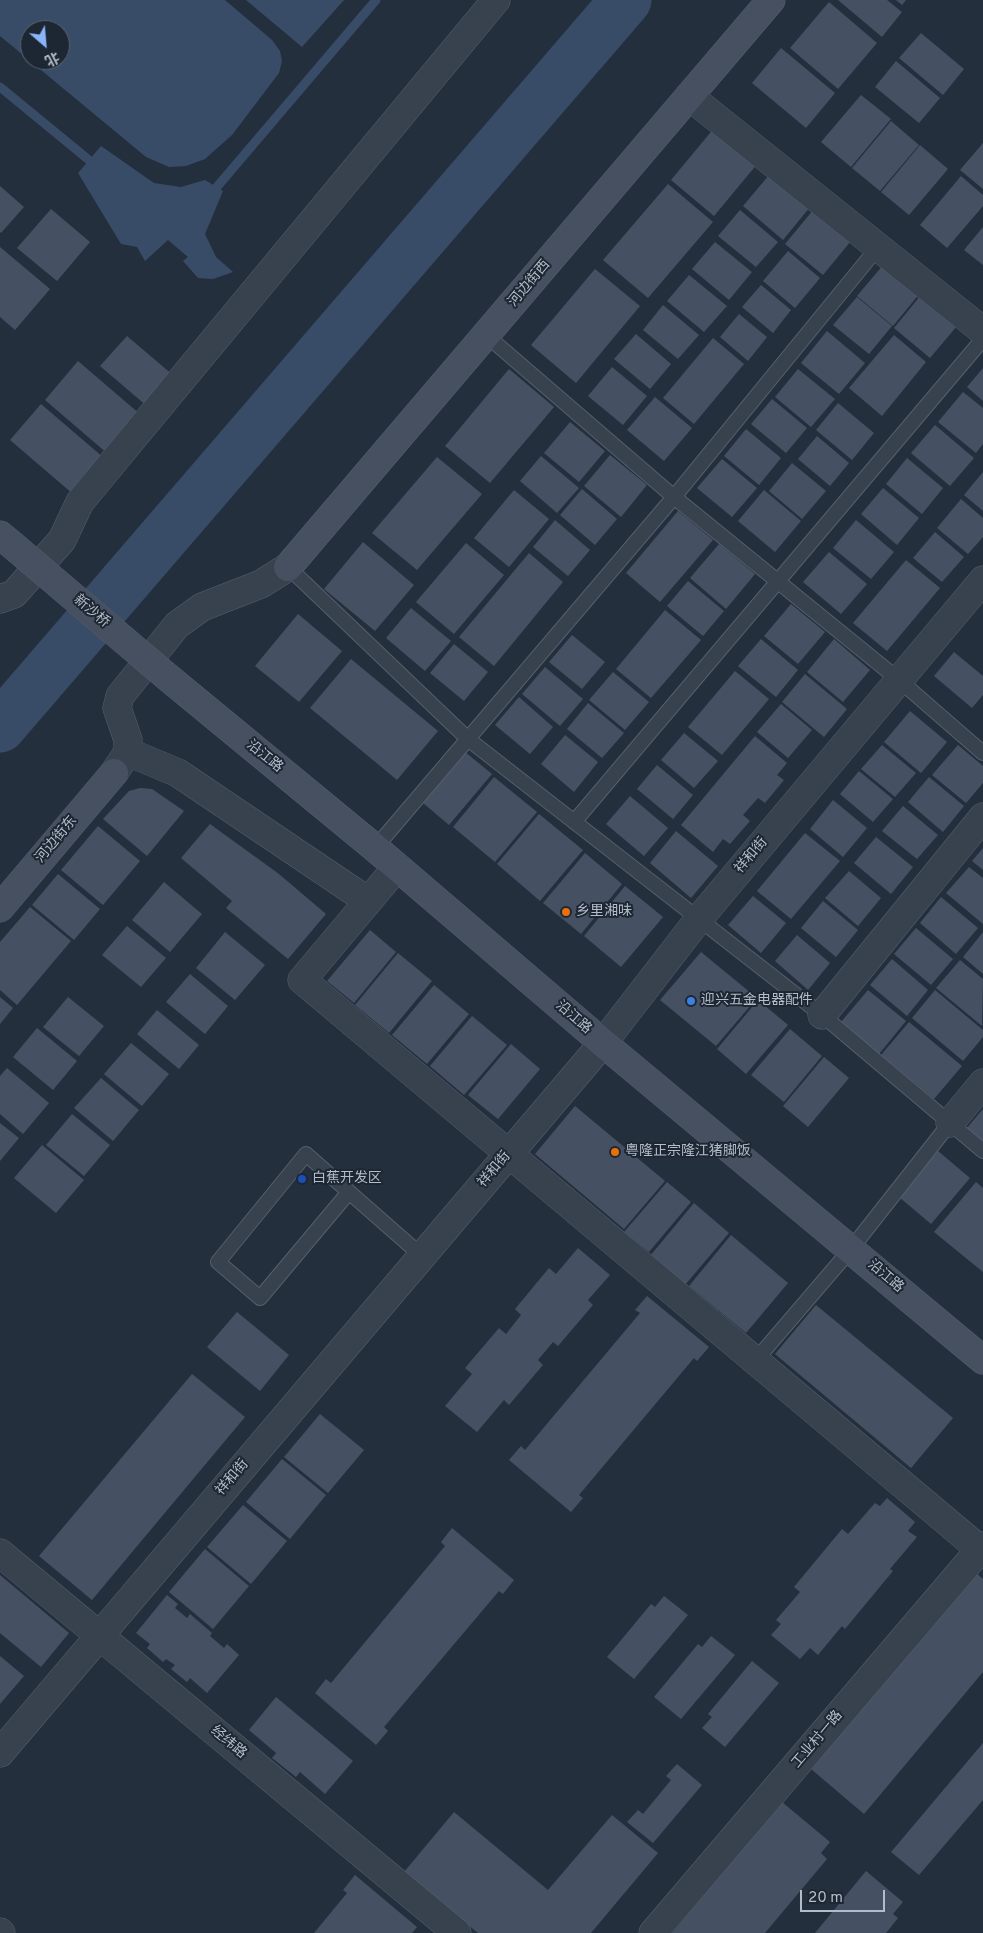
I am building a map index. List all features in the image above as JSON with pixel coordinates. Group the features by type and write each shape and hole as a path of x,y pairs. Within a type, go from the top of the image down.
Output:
{"street":[{"path":"0,599 14,594 62,540 80,502 496,0"},
{"name":"河边街西","path":"288,567 771,0"},
{"path":"689,96 983,331"},
{"name":"新沙桥","path":"8,542 165,675"},
{"path":"288,567 261,584 202,607 176,625 120,696 117,708 128,740 121,762 178,773 368,901"},
{"name":"祥和街","path":"0,1753 603,1043 698,920 983,580"},
{"name":"沿江路","path":"165,675 376,848 603,1043 983,1360"},
{"name":"河边街东","path":"0,908 121,762"},
{"path":"822,1015 983,817"},
{"path":"397,867 302,980 982,1549"},
{"path":"950,1123 983,1083"},
{"name":"工业村一路","path":"653,1933 982,1549"},
{"name":"经纬路","path":"0,1553 457,1933"}],"lane":[{"path":"376,848 674,497 879,246"},
{"path":"486,335 674,497 899,680 983,753"},
{"path":"574,822 776,580 983,339"},
{"path":"288,567 468,739 822,1015 983,1151"},
{"path":"756,1361 851,1249 950,1123"},
{"path":"349,1192 260,1298 218,1262 306,1154 422,1256"}],"water":[{"path":"0,0 225,0 272,40 280,51 282,61 279,73 232,135 205,159 186,166 169,167 146,157 41,70 70,70 70,20 20,20 20,53 0,36"},
{"path":"246,0 344,0 302,47"},
{"path":"101,146 154,183 181,187 205,180 223,191 205,234 216,257 233,272 213,279 198,278 183,261 188,257 168,240 145,261 137,247 121,244 78,173"}],"building":[{"path":"838,0 887,0 902,12 882,37"},
{"path":"896,0 906,0 902,5"},
{"path":"829,2 877,43 838,89 790,48"},
{"path":"921,33 964,69 943,95 899,58"},
{"path":"781,48 835,93 806,128 752,83"},
{"path":"896,61 940,98 919,123 875,87"},
{"path":"861,95 891,119 851,167 821,142"},
{"path":"891,121 919,145 880,191 852,168"},
{"path":"715,127 758,163 714,216 671,180"},
{"path":"983,143 983,189 960,170"},
{"path":"920,145 948,169 909,215 881,192"},
{"path":"770,174 810,207 783,240 743,206"},
{"path":"961,176 983,195 983,206 947,248 920,225"},
{"path":"668,184 713,222 648,298 603,260"},
{"path":"0,186 24,207 1,233 0,232"},
{"path":"51,209 90,242 57,281 17,248"},
{"path":"814,209 851,241 823,275 785,244"},
{"path":"740,210 778,242 756,267 718,236"},
{"path":"983,227 983,265 964,250"},
{"path":"715,242 752,272 729,300 692,269"},
{"path":"0,247 50,289 15,330 0,317"},
{"path":"788,251 820,278 795,308 763,281"},
{"path":"884,264 920,293 893,326 857,296"},
{"path":"595,269 640,306 576,383 531,345"},
{"path":"689,275 727,306 704,332 667,301"},
{"path":"761,285 791,310 773,333 742,307"},
{"path":"921,295 957,326 930,358 894,328"},
{"path":"857,297 892,326 869,354 833,325"},
{"path":"663,305 699,335 678,359 643,330"},
{"path":"739,314 767,337 748,361 720,337"},
{"path":"827,331 865,363 839,394 801,363"},
{"path":"636,334 671,364 650,389 614,359"},
{"path":"894,335 926,362 882,416 849,388"},
{"path":"127,336 174,376 148,407 100,366"},
{"path":"713,338 744,364 694,424 663,398"},
{"path":"78,361 141,415 108,454 45,400"},
{"path":"612,367 647,396 623,425 588,396"},
{"path":"983,368 983,401 967,387"},
{"path":"509,369 554,407 490,483 445,446"},
{"path":"798,369 835,399 811,427 775,397"},
{"path":"963,392 983,408 983,444 976,453 938,422"},
{"path":"655,397 692,428 664,461 627,430"},
{"path":"772,399 807,428 786,453 751,424"},
{"path":"838,403 874,433 852,460 816,430"},
{"path":"41,404 104,458 73,494 10,440"},
{"path":"570,422 605,451 579,482 544,453"},
{"path":"935,425 974,458 950,486 911,453"},
{"path":"746,429 781,458 759,485 724,456"},
{"path":"817,436 849,463 830,486 798,459"},
{"path":"610,455 647,485 621,517 584,486"},
{"path":"541,456 579,488 557,513 520,481"},
{"path":"437,457 482,494 417,570 372,533"},
{"path":"907,458 943,488 922,514 886,484"},
{"path":"722,459 757,488 732,517 697,488"},
{"path":"792,463 826,491 802,519 769,491"},
{"path":"983,472 983,511 964,495"},
{"path":"883,488 919,518 897,545 861,514"},
{"path":"582,489 617,519 595,545 560,515"},
{"path":"514,490 549,519 509,567 474,538"},
{"path":"764,490 801,521 775,552 738,521"},
{"path":"961,499 983,518 983,537 968,554 937,528"},
{"path":"678,511 713,540 660,602 626,573"},
{"path":"555,520 590,550 568,576 533,547"},
{"path":"856,520 894,552 871,579 833,548"},
{"path":"935,532 964,557 942,582 913,558"},
{"path":"363,542 414,585 375,631 324,589"},
{"path":"466,543 504,575 454,634 416,602"},
{"path":"719,544 755,574 726,609 690,578"},
{"path":"829,552 867,584 841,614 803,582"},
{"path":"529,553 563,582 494,666 459,637"},
{"path":"906,560 940,588 887,651 853,623"},
{"path":"688,581 724,611 703,636 667,606"},
{"path":"791,604 825,632 798,664 764,636"},
{"path":"411,608 451,641 425,671 386,638"},
{"path":"665,610 701,640 651,698 616,669"},
{"path":"298,614 342,651 299,702 255,666"},
{"path":"572,635 605,662 582,689 549,662"},
{"path":"761,639 798,670 776,697 738,666"},
{"path":"834,639 870,670 843,702 807,672"},
{"path":"454,644 488,672 464,701 430,673"},
{"path":"954,652 983,676 983,695 972,708 934,676"},
{"path":"351,659 438,731 397,780 310,708"},
{"path":"545,667 583,699 560,726 522,694"},
{"path":"735,671 769,699 722,755 688,727"},
{"path":"613,672 649,702 625,730 589,700"},
{"path":"805,674 847,709 824,737 782,702"},
{"path":"519,697 553,727 530,754 495,725"},
{"path":"588,703 624,733 602,758 567,729"},
{"path":"781,704 812,730 788,758 757,732"},
{"path":"910,711 947,742 921,773 884,742"},
{"path":"684,733 718,761 694,788 661,760"},
{"path":"565,735 598,762 574,792 541,764"},
{"path":"755,736 787,763 777,775 784,780 765,803 758,798 743,815 750,821 730,844 723,839 713,852 681,825"},
{"path":"882,745 916,773 895,797 861,769"},
{"path":"958,745 983,766 983,783 966,803 932,775"},
{"path":"465,752 492,774 449,825 423,803"},
{"path":"657,765 693,795 673,819 637,789"},
{"path":"859,771 893,799 873,822 840,794"},
{"path":"494,777 537,812 495,862 453,827"},
{"path":"929,777 964,806 943,832 908,802"},
{"path":"140,788 152,789 184,811 147,856 103,819 129,791"},
{"path":"630,796 668,828 644,856 606,824"},
{"path":"833,800 867,828 843,857 810,829"},
{"path":"903,806 938,835 917,859 882,831"},
{"path":"539,814 583,850 540,901 497,864"},
{"path":"210,824 279,874 326,914 288,959 226,908 232,901 181,858"},
{"path":"98,826 140,861 103,905 61,870"},
{"path":"676,831 718,866 691,898 650,863"},
{"path":"805,833 840,861 791,919 757,891"},
{"path":"876,837 913,867 891,894 854,863"},
{"path":"983,848 983,870 972,861"},
{"path":"585,853 622,884 581,934 543,903"},
{"path":"969,867 983,878 983,924 946,893"},
{"path":"849,871 881,898 858,926 825,898"},
{"path":"58,874 100,909 74,940 32,905"},
{"path":"164,882 202,914 170,952 132,920"},
{"path":"625,886 663,917 621,967 584,936"},
{"path":"753,896 786,923 761,953 728,925"},
{"path":"941,897 978,928 956,954 920,923"},
{"path":"823,901 858,930 836,957 801,928"},
{"path":"30,907 71,941 17,1005 0,990 0,942"},
{"path":"127,926 166,958 141,987 102,955"},
{"path":"916,928 953,959 931,985 894,954"},
{"path":"370,930 396,952 354,1003 327,981"},
{"path":"225,932 265,965 235,1000 196,968"},
{"path":"983,932 983,974 963,957"},
{"path":"797,935 830,963 808,990 775,961"},
{"path":"701,952 757,998 716,1046 660,1000"},
{"path":"398,953 432,981 389,1033 355,1005"},
{"path":"892,959 928,990 907,1016 870,985"},
{"path":"960,960 983,979 982,1026 936,988"},
{"path":"190,974 228,1006 205,1034 166,1002"},
{"path":"434,985 469,1014 427,1064 392,1035"},
{"path":"868,990 906,1021 879,1054 841,1022"},
{"path":"935,990 983,1030 983,1037 963,1061 912,1018"},
{"path":"0,997 13,1008 0,1024"},
{"path":"68,997 104,1026 79,1056 43,1027"},
{"path":"758,1000 788,1025 746,1074 717,1049"},
{"path":"157,1010 199,1045 179,1069 137,1034"},
{"path":"472,1016 507,1045 464,1095 430,1066"},
{"path":"909,1022 962,1066 934,1099 881,1055"},
{"path":"37,1028 77,1061 53,1090 13,1057"},
{"path":"790,1029 822,1056 784,1102 751,1075"},
{"path":"131,1043 169,1074 142,1106 104,1074"},
{"path":"511,1044 540,1069 498,1119 468,1095"},
{"path":"824,1057 849,1078 808,1127 783,1106"},
{"path":"7,1068 49,1103 23,1134 0,1114 0,1076"},
{"path":"101,1078 139,1110 113,1141 74,1108"},
{"path":"575,1106 665,1181 624,1229 535,1154"},
{"path":"983,1109 983,1143 966,1129"},
{"path":"72,1114 110,1145 84,1176 46,1145"},
{"path":"0,1123 19,1138 0,1161"},
{"path":"42,1145 84,1180 56,1213 14,1178"},
{"path":"938,1151 970,1178 931,1224 899,1197"},
{"path":"667,1182 691,1202 649,1252 624,1232"},
{"path":"976,1182 983,1188 983,1272 934,1232"},
{"path":"694,1203 729,1233 685,1285 650,1256"},
{"path":"731,1235 788,1283 746,1333 689,1286"},
{"path":"578,1248 610,1275 588,1300 593,1305 558,1346 553,1342 538,1360 543,1365 509,1405 504,1400 477,1432 445,1406 472,1374 465,1368 499,1328 506,1334 521,1315 515,1309 549,1268 556,1274"},
{"path":"647,1296 709,1347 697,1361 694,1358 579,1495 583,1498 571,1512 509,1460 521,1446 525,1450 640,1313 635,1310"},
{"path":"816,1305 953,1418 911,1468 775,1354"},
{"path":"237,1312 289,1355 260,1391 207,1347"},
{"path":"192,1374 245,1417 92,1600 39,1556"},
{"path":"320,1414 364,1450 328,1493 284,1457"},
{"path":"282,1459 326,1495 290,1539 246,1502"},
{"path":"887,1498 915,1522 908,1531 917,1537 890,1569 893,1571 845,1629 842,1626 818,1655 810,1648 800,1659 771,1635 781,1624 776,1620 800,1592 794,1587 842,1529 848,1534 875,1503 880,1506"},
{"path":"243,1505 287,1541 251,1584 207,1547"},
{"path":"452,1528 514,1580 503,1594 499,1591 384,1727 388,1731 376,1745 315,1693 326,1679 331,1683 445,1546 441,1542"},
{"path":"205,1549 249,1586 213,1629 169,1592"},
{"path":"976,1573 983,1579 983,1672 864,1814 811,1769"},
{"path":"0,1575 69,1633 41,1667 0,1633"},
{"path":"167,1595 178,1604 175,1608 187,1618 190,1614 212,1633 210,1636 224,1648 227,1644 239,1655 207,1693 190,1678 187,1682 171,1669 175,1665 166,1659 163,1662 147,1648 150,1644 136,1633"},
{"path":"664,1596 688,1615 634,1679 607,1657 651,1604 655,1607"},
{"path":"711,1636 735,1655 681,1719 654,1697 698,1644 702,1647"},
{"path":"0,1656 24,1676 0,1704"},
{"path":"752,1661 779,1683 725,1747 702,1728 712,1717 708,1714"},
{"path":"276,1697 353,1761 325,1794 300,1772 296,1777 272,1758 276,1753 249,1730"},
{"path":"983,1743 983,1800 919,1875 891,1852"},
{"path":"677,1764 702,1785 653,1843 627,1822 638,1810 643,1814 671,1780 666,1776"},
{"path":"782,1802 830,1842 821,1853 827,1859 765,1933 672,1933"},
{"path":"454,1812 548,1890 612,1815 658,1853 591,1933 478,1933 404,1872"},
{"path":"866,1871 903,1902 893,1914 898,1918 886,1933 815,1933"},
{"path":"355,1875 417,1927 412,1933 314,1933 347,1893 343,1890"}],"waterway":[{"path":"216,188 376,0"},
{"path":"0,727 626,0"},
{"path":"0,87 95,165"}],"place":[{"name":"乡里湘味","path":"566,912"},
{"name":"迎兴五金电器配件","path":"691,1001"},
{"name":"粤隆正宗隆江猪脚饭","path":"615,1152"},
{"name":"白蕉开发区","path":"302,1179"}]}
